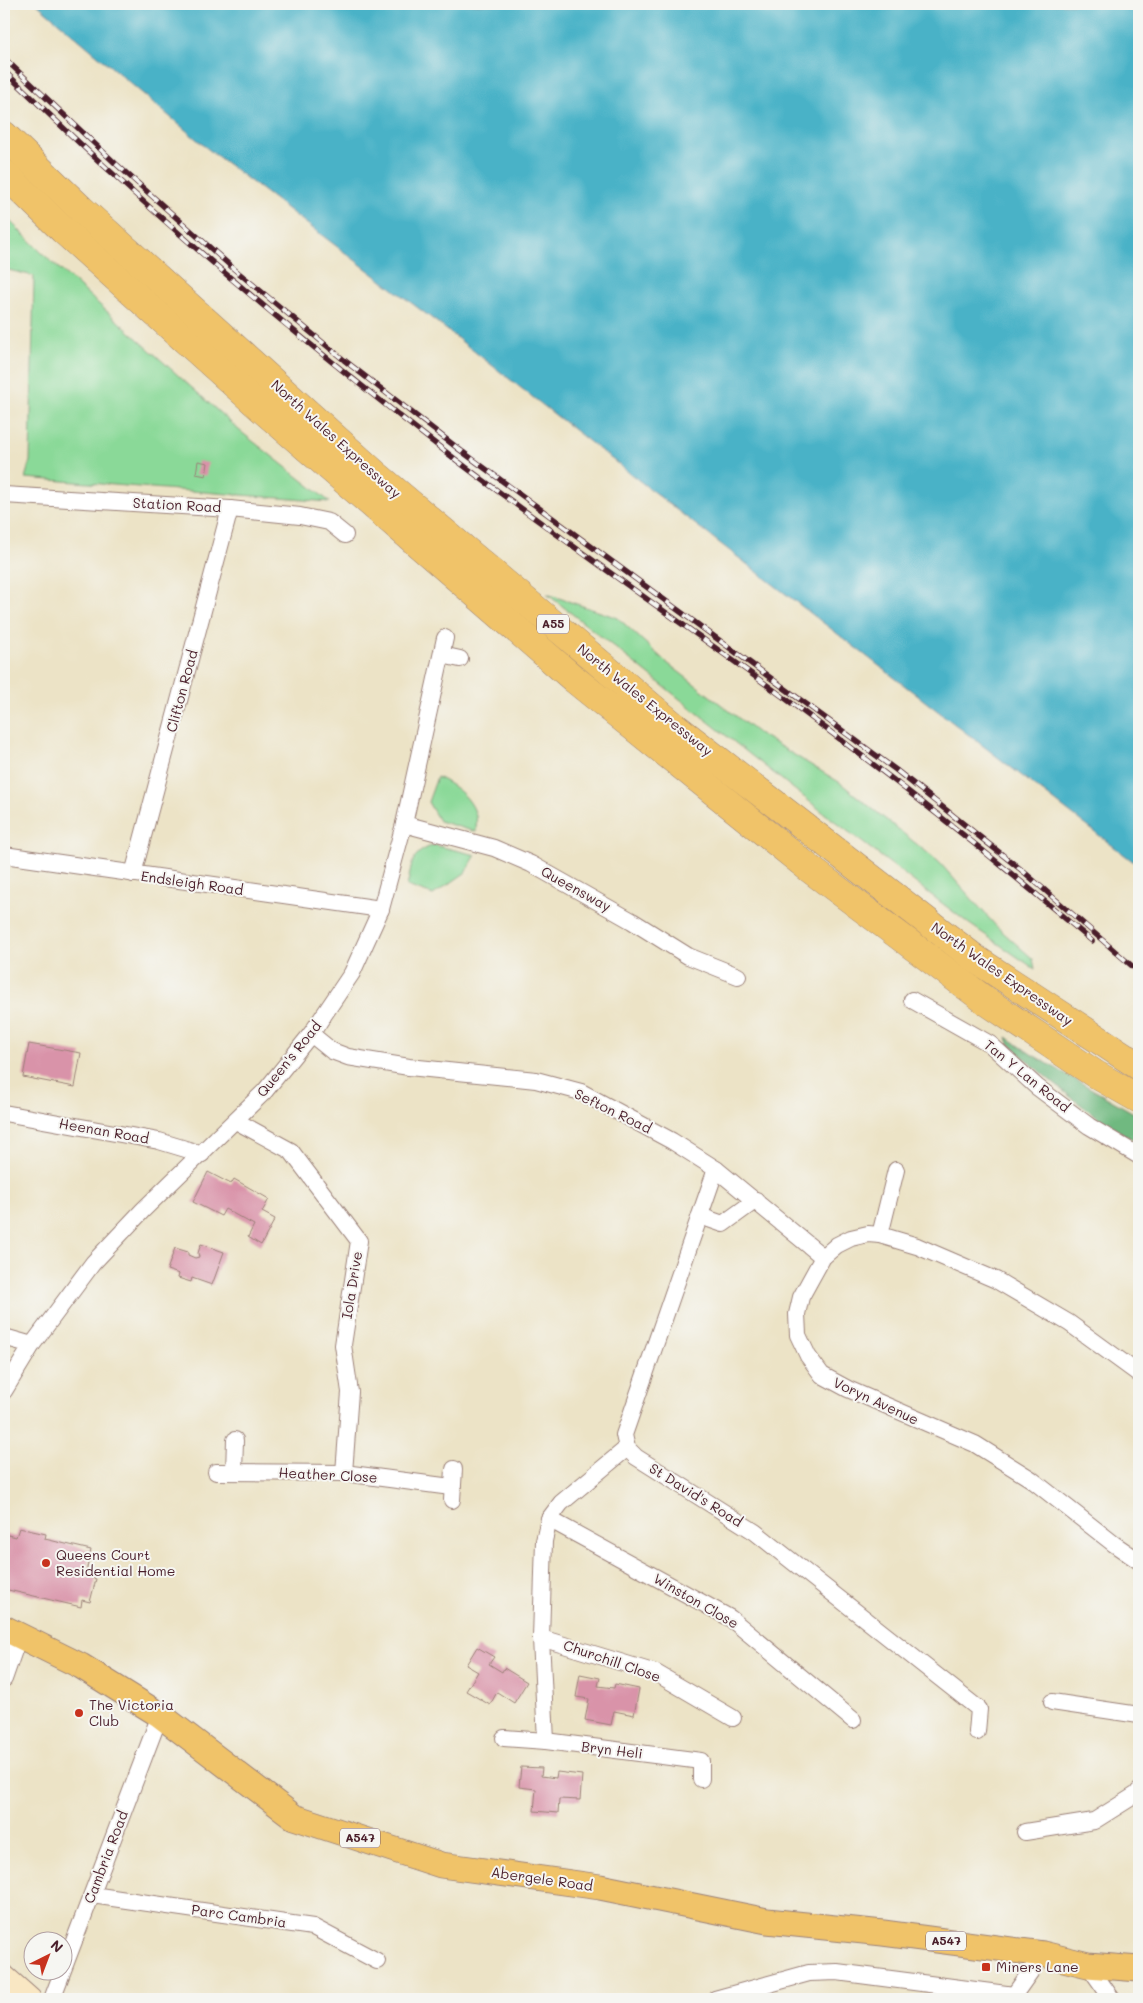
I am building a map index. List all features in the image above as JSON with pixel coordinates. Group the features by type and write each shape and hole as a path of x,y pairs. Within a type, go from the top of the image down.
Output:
{"highway":[{"name":"North Wales Expressway","path":"4,135 80,210 374,473 672,724 977,960 1139,1066"},
{"name":"North Wales Expressway","path":"4,173 63,230 261,408 574,679 810,869 986,1001 1096,1074 1139,1099"}],"main road":[{"name":"Abergele Road","path":"11,1632 81,1666 160,1715 294,1816 441,1865 600,1887 766,1921 884,1933 1043,1954 1088,1965 1139,1969"}],"street":[{"name":"Station Road","path":"4,495 230,509 300,516 329,522 345,535"},
{"name":"Clifton Road","path":"133,874 230,509"},
{"name":"Queen's Road","path":"4,1391 32,1345 93,1263 143,1210 266,1091 311,1034 352,973 381,909 404,824 443,646 460,659"},
{"name":"Queensway","path":"404,824 494,848 531,864 632,921 688,956 738,976"},
{"name":"Endsleigh Road","path":"4,855 381,909"},
{"name":"Tan Y Lan Road","path":"912,1000 990,1044 1037,1087 1082,1121 1139,1156"},
{"name":"Sefton Road","path":"311,1034 332,1051 348,1057 409,1067 536,1080 581,1092 672,1141 716,1169 824,1257"},
{"name":"Heenan Road","path":"4,1114 159,1141 202,1154"},
{"name":"Iola Drive","path":"236,1121 291,1151 359,1241 343,1345 350,1392 344,1473"},
{"path":"627,1448 624,1435 716,1169"},
{"path":"880,1235 896,1170"},
{"path":"700,1216 723,1224 756,1200"},
{"name":"Voryn Avenue","path":"1139,1374 1069,1323 996,1280 917,1246 880,1235 868,1234 837,1244 824,1257 801,1297 797,1314 798,1336 808,1356 822,1375 848,1389 975,1444 1031,1479 1114,1544 1139,1561"},
{"path":"4,1337 32,1345"},
{"path":"234,1472 235,1440"},
{"name":"Churchill Close","path":"546,1741 541,1638 544,1541 549,1520 561,1503 627,1448"},
{"name":"St David's Road","path":"627,1448 636,1458 755,1532 980,1709 977,1732"},
{"name":"Heather Close","path":"216,1472 344,1473 452,1493 454,1469"},
{"name":"Winston Close","path":"549,1520 730,1618 853,1720"},
{"path":"4,1679 11,1632"},
{"name":"Churchill Close","path":"541,1638 656,1674 733,1718"},
{"path":"1052,1702 1139,1715"},
{"name":"Cambria Road","path":"52,1999 160,1715"},
{"name":"Bryn Heli","path":"504,1738 546,1741 702,1762 701,1779"},
{"path":"1025,1832 1094,1821 1139,1791"},
{"name":"Parc Cambria","path":"92,1895 313,1927 377,1962"},
{"path":"715,1999 809,1973 837,1972 1014,1995 1043,1954"},
{"path":"1088,1965 1112,1999"},
{"path":"4,1976 30,1999"}],"green space":[{"path":"4,215 42,253 240,431 330,502 25,478 30,461 34,276 4,269"},
{"path":"547,594 618,618 666,662 758,733 839,782 939,862 996,926 1033,959 1035,969 968,923 824,813"},
{"path":"437,777 455,787 466,797 476,816 476,832 439,821 428,802"},
{"path":"434,845 476,855 465,873 433,895 407,886 413,860 420,852"},
{"path":"1007,1037 1031,1054 1139,1116 1139,1143 1087,1110 1009,1044"}],"water":[{"path":"37,4 1139,4 1139,866 678,511 438,323 208,149"}],"building":[{"path":"198,461 208,463 206,476 196,474"},
{"path":"29,1044 81,1053 75,1087 23,1077"},
{"path":"208,1172 231,1184 234,1179 269,1199 262,1212 275,1219 261,1245 248,1237 254,1225 225,1209 221,1216 193,1202"},
{"path":"201,1244 224,1252 212,1285 192,1278 191,1282 178,1278 179,1274 167,1270 175,1248 188,1252 188,1255 195,1258 199,1257 198,1253"},
{"name":"Queens Court Residential Home","path":"19,1528 46,1534 45,1539 91,1550 85,1576 96,1579 90,1602 82,1600 81,1607 4,1589 4,1534 16,1537"},
{"path":"477,1647 494,1657 489,1664 502,1672 504,1668 527,1682 514,1703 497,1692 490,1705 466,1691 478,1672 466,1665"},
{"path":"580,1674 600,1678 598,1686 614,1688 615,1684 639,1689 634,1715 614,1711 611,1725 585,1720 589,1699 576,1697"},
{"path":"521,1767 542,1768 541,1776 556,1778 557,1772 582,1775 580,1800 559,1799 558,1813 534,1811 536,1789 519,1787"}],"railway":[{"path":"4,58 115,163 234,269 344,360 460,450 896,770 1024,872 1139,972"},
{"path":"4,71 97,160 194,247 367,390 498,491 801,710 875,766 985,852 1092,941"}],"place":[{"name":"Queens Court Residential Home","path":"46,1563"},
{"name":"The Victoria Club","path":"79,1713"},
{"name":"Miners Lane","path":"986,1967"}]}
